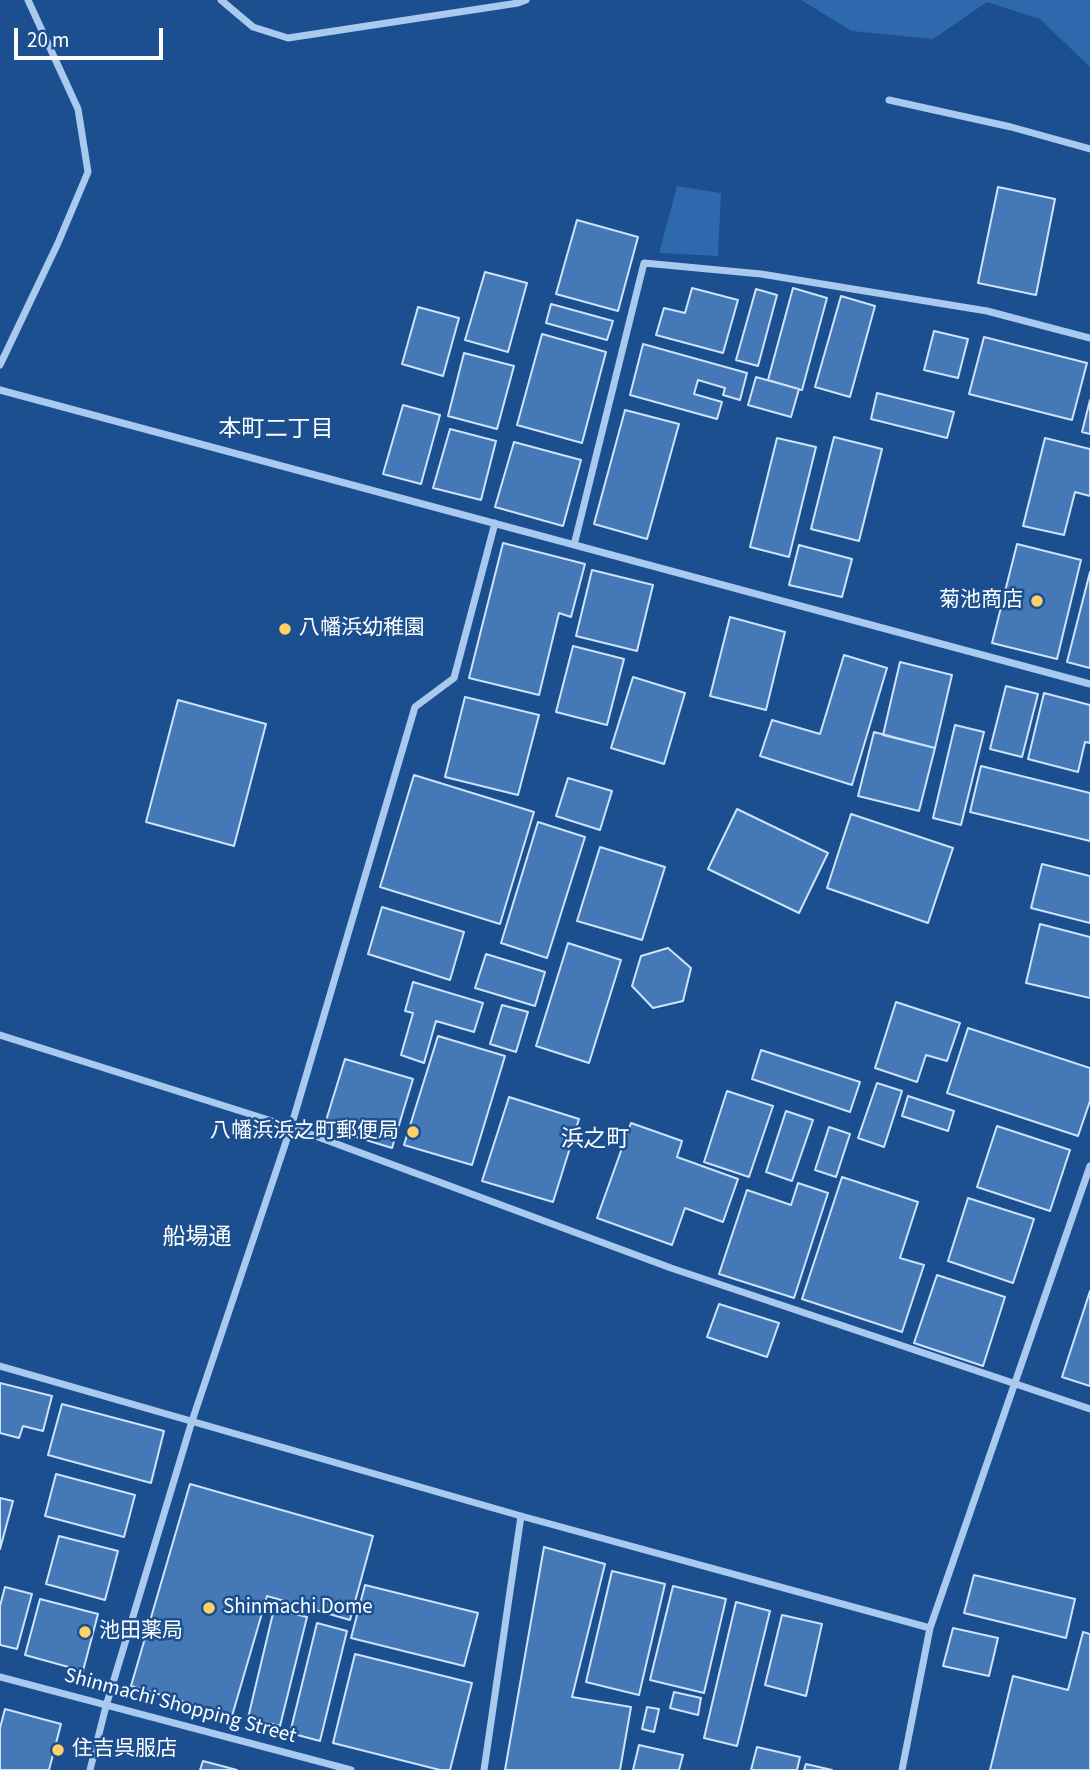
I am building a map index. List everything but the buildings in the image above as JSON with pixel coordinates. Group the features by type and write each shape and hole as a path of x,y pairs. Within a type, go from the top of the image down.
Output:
{"street":[{"path":"0,365 58,243 88,172 78,110 28,0"},
{"path":"221,0 253,27 288,38 526,0"},
{"path":"889,100 1011,127 1090,149"},
{"path":"574,545 644,262 761,274 973,309 1090,338"},
{"path":"0,390 1090,684"},
{"path":"90,1770 106,1706 192,1421 291,1127 415,707 454,678 495,523"},
{"path":"0,1035 291,1127 671,1268 1090,1409"},
{"path":"902,1770 930,1628 1090,1166"},
{"path":"0,1366 521,1517 930,1628"},
{"path":"484,1770 521,1517"},
{"name":"Shinmachi Shopping Street","path":"0,1677 351,1770"}],"shaded area":[{"path":"801,0 1090,0 1090,67 1040,19 987,2 933,39 852,31"},
{"path":"677,186 721,193 718,256 659,253"}],"place":[{"name":"菊池商店","path":"1037,601"},
{"name":"八幡浜幼稚園","path":"285,629"},
{"name":"八幡浜浜之町郵便局","path":"413,1132"},
{"name":"Shinmachi Dome","path":"209,1608"},
{"name":"池田薬局","path":"85,1632"},
{"name":"住吉呉服店","path":"58,1750"}],"district":[{"name":"本町二丁目","path":"276,431"},
{"name":"浜之町","path":"595,1141"},
{"name":"船場通","path":"197,1239"}]}
